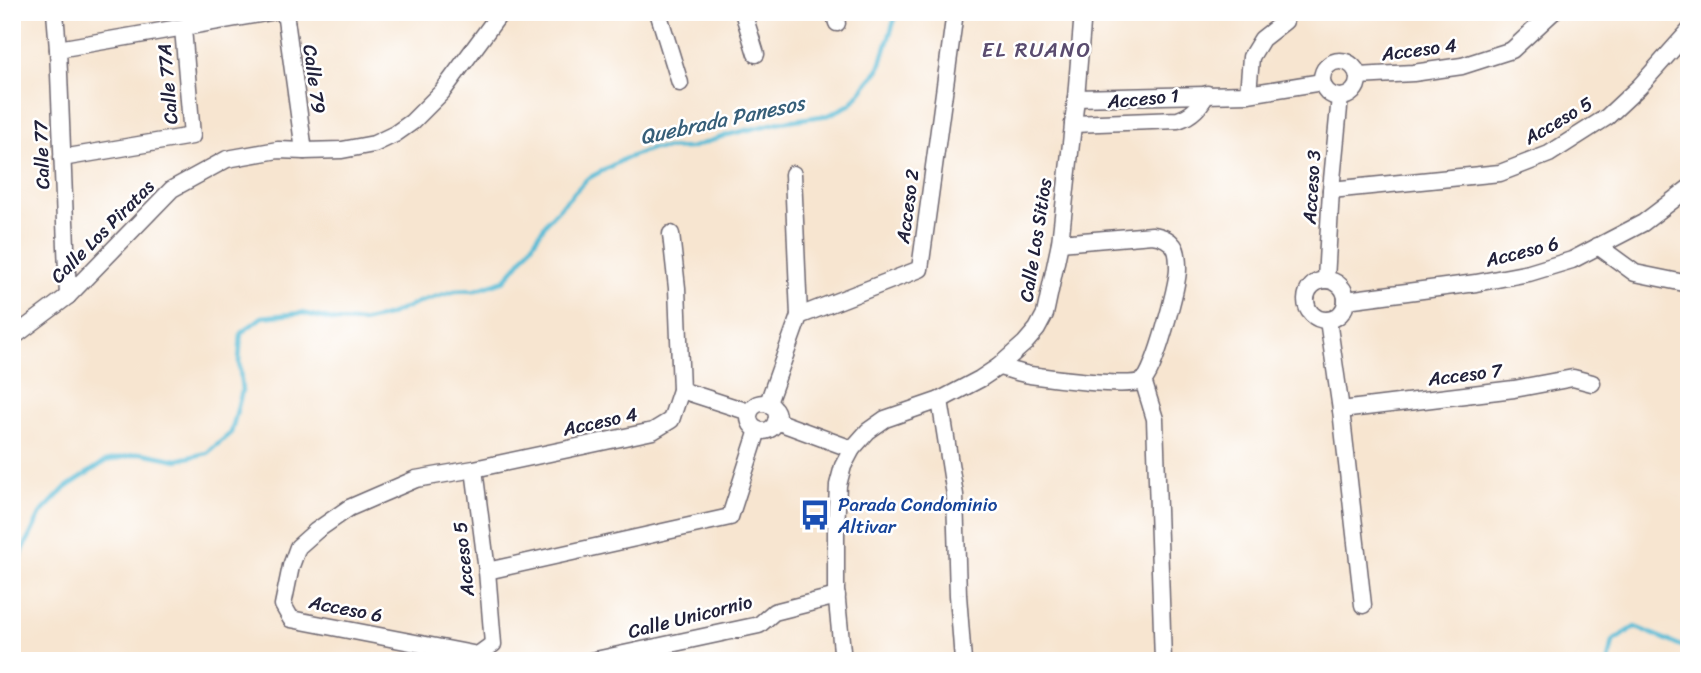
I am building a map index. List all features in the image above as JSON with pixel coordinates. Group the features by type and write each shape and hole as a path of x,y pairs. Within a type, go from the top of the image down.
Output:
{"street":[{"name":"Calle 77","path":"55,12 68,296"},
{"path":"58,49 271,12"},
{"name":"Calle 79","path":"285,12 304,151"},
{"name":"Calle Los Piratas","path":"12,338 68,296 173,189 226,159 278,150 342,150 374,144 395,134 412,122 442,92 501,12"},
{"path":"658,12 680,83"},
{"path":"743,12 756,54"},
{"name":"Acceso 2","path":"799,316 920,269 955,12"},
{"name":"Calle Los Sitios","path":"843,661 837,596 836,530 838,485 843,466 852,449 868,431 885,419 940,400 998,367 1025,343 1045,314 1060,243 1083,12"},
{"name":"Acceso 4","path":"1358,76 1413,73 1462,66 1512,50 1553,12"},
{"path":"1248,93 1251,57 1262,39 1285,21"},
{"name":"Calle 77A","path":"62,158 192,136 183,28"},
{"name":"Acceso 5","path":"1331,190 1500,173 1549,154 1607,117 1639,87 1689,31"},
{"path":"1340,61 1352,65 1358,76 1352,93 1340,97 1328,93 1322,82 1324,70 1340,61"},
{"name":"Acceso 1","path":"1076,98 1248,93 1322,82"},
{"name":"Acceso 1","path":"1073,124 1178,120 1188,117 1208,94"},
{"name":"Acceso 3","path":"1326,280 1340,97"},
{"path":"768,403 799,316 793,174"},
{"name":"Acceso 6","path":"1346,300 1476,284 1529,273 1572,260 1643,223 1689,188"},
{"name":"Acceso 4","path":"474,470 653,431 671,420 681,390 677,288 671,234"},
{"path":"998,367 1029,374 1117,384 1134,383 1147,378 1153,365 1178,271 1175,249 1161,236 1152,235 1060,243"},
{"path":"1598,246 1634,274 1689,284"},
{"path":"1326,280 1342,288 1346,300 1339,315 1328,320 1315,317 1306,301 1309,289 1326,280"},
{"path":"1328,320 1363,605"},
{"name":"Acceso 7","path":"1341,410 1514,389 1573,378 1592,383"},
{"path":"1143,380 1155,419 1163,661"},
{"path":"681,390 749,412"},
{"path":"940,400 955,495 963,661"},
{"path":"759,403 768,403 775,408 776,421 767,430 758,430 749,421 749,412 759,403"},
{"path":"776,421 852,449"},
{"path":"487,571 730,517 758,430"},
{"name":"Acceso 5","path":"474,470 493,645"},
{"name":"Acceso 6","path":"474,470 416,479 349,508 316,531 298,547 283,605 291,619 478,655 493,645"},
{"name":"Calle Unicornio","path":"591,661 759,625 774,612 837,596"}],"waterway":[{"name":"Quebrada Panesos","path":"12,583 23,550 41,513 65,488 106,461 142,453 177,460 207,453 231,433 242,391 239,361 241,333 262,317 302,313 336,321 362,322 387,316 455,291 476,290 505,280 549,219 587,179 624,159 651,149 690,148 727,135 780,122 829,115 851,104 879,69 897,12"},
{"path":"1609,661 1613,641 1635,627 1689,649"}],"place":[{"name":"Parada Condominio Altivar","path":"815,515"}],"district":[{"name":"EL RUANO","path":"1037,50"}]}
